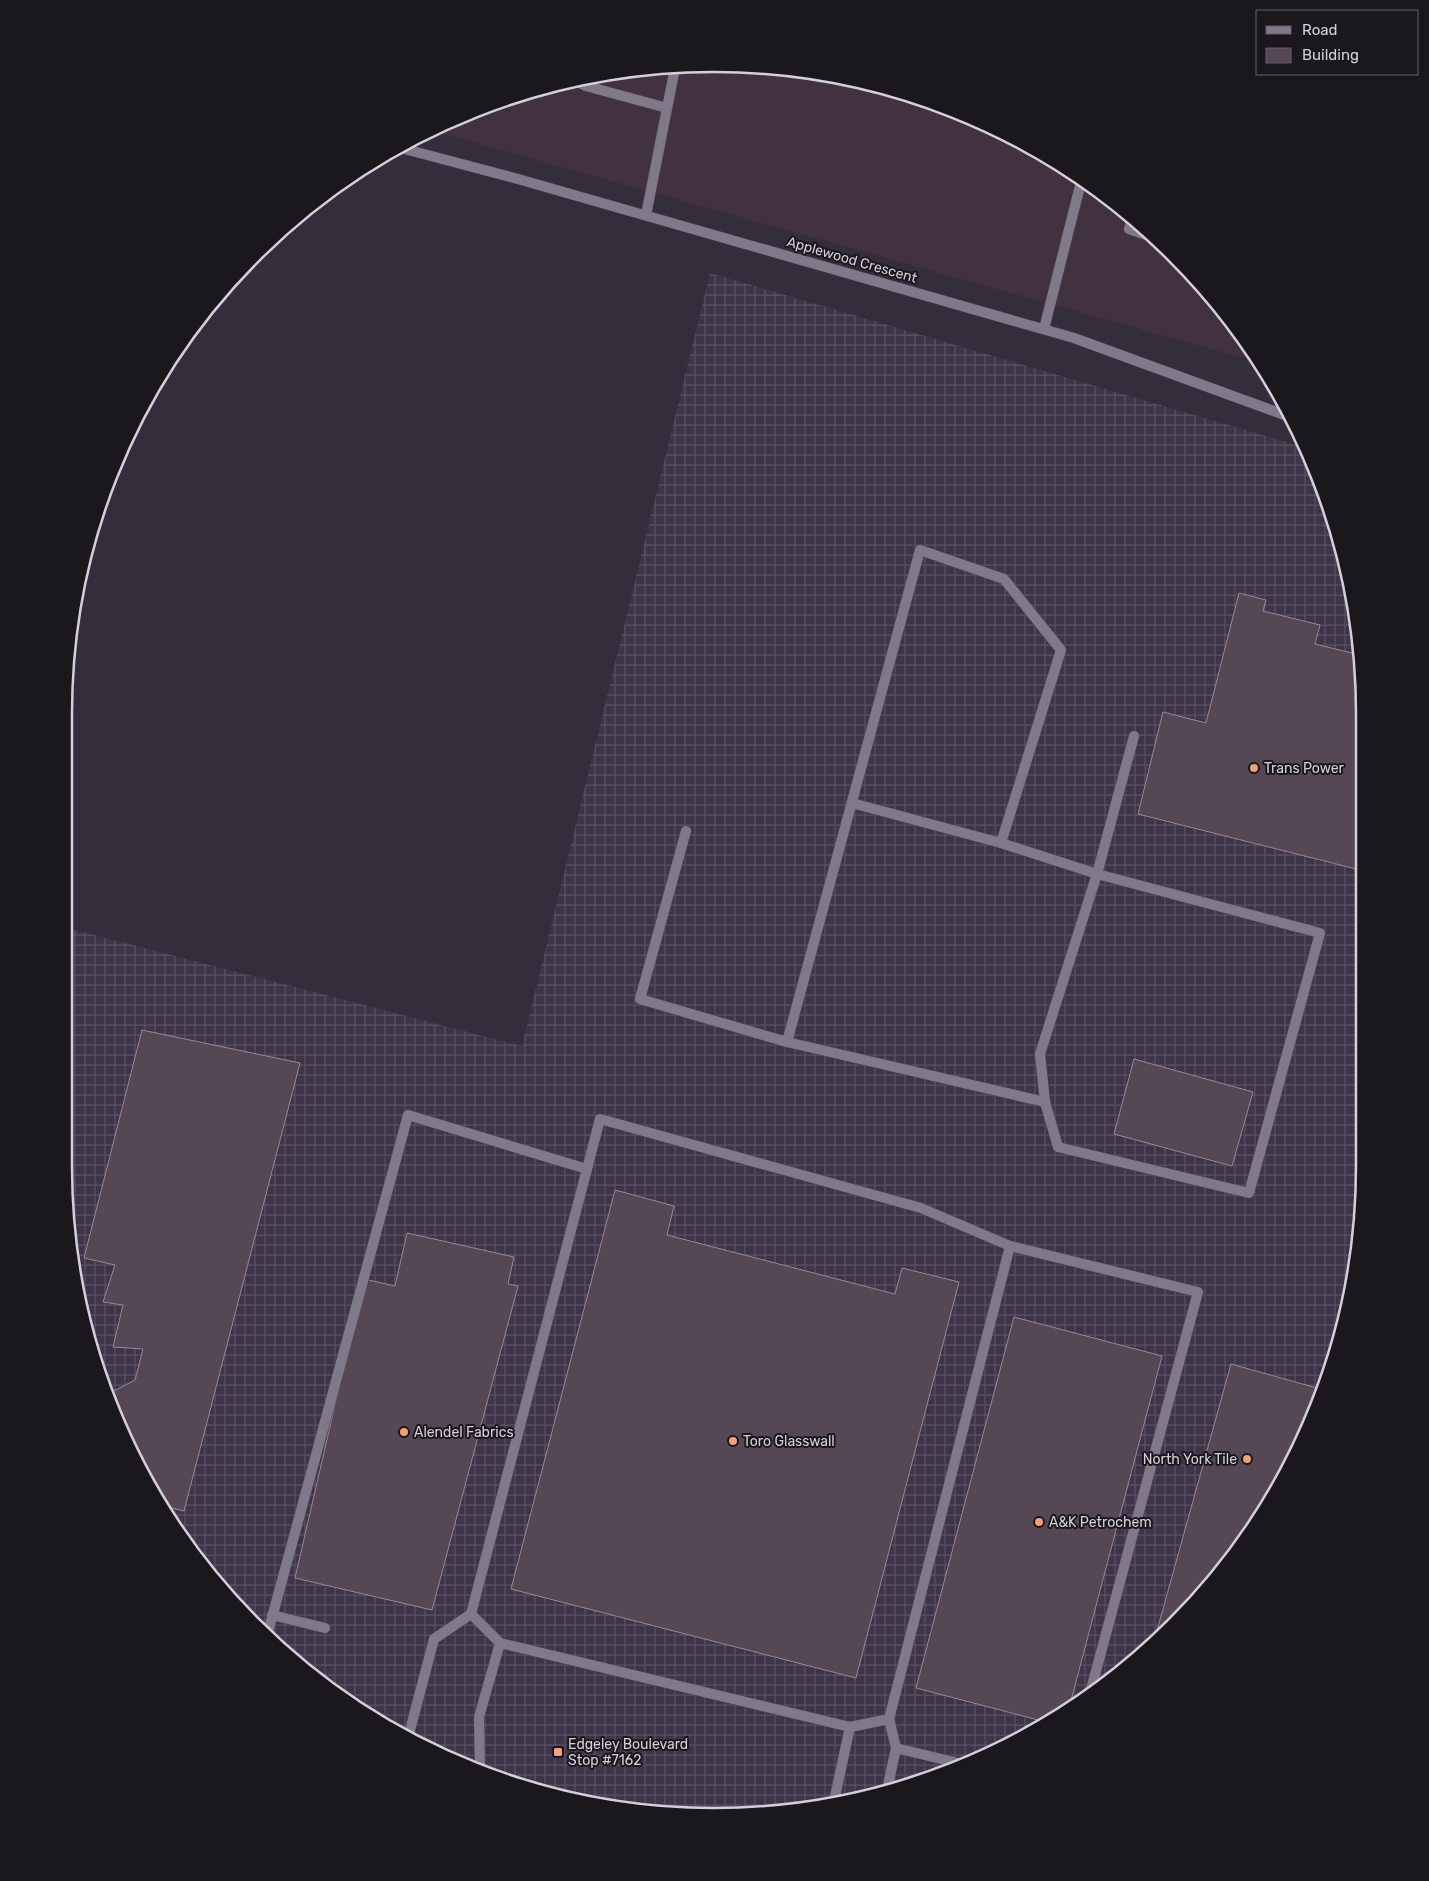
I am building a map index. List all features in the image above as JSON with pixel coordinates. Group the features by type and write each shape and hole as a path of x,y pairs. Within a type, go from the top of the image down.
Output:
{"street":[{"path":"646,215 674,74"},
{"path":"586,86 667,108"},
{"name":"Applewood Crescent","path":"410,150 646,215 1074,338 1281,414"},
{"path":"1044,329 1080,187"},
{"path":"787,1042 920,550 1004,579 1061,650 1001,843"},
{"path":"852,803 1001,843 1097,874 1320,933 1249,1192 1058,1147 1045,1102 1040,1054 1097,874 1134,736"},
{"path":"686,831 640,999 787,1042 1045,1102"},
{"path":"268,1627 408,1115 587,1169"},
{"path":"410,1731 434,1639 471,1614 600,1119 921,1208 1010,1246 1198,1292 1092,1685"},
{"path":"889,1784 896,1748 890,1719 1010,1246"},
{"path":"471,1614 500,1642 850,1727 890,1719"},
{"path":"272,1615 325,1628"},
{"path":"480,1764 480,1718 500,1642"},
{"path":"835,1797 850,1727"},
{"path":"896,1748 954,1762"}],"shaded area":[{"path":"714,72 798,78 881,94 960,121 998,139 1036,159 1105,205 1138,232 1197,291 1224,324 1249,360 442,134 469,121 548,94 631,78 673,74"},
{"path":"710,273 1297,445 1308,469 1335,548 1351,631 1355,673 1356,1166 1351,1250 1335,1333 1322,1373 1308,1412 1270,1488 1224,1557 1197,1590 1138,1649 1105,1676 1036,1722 998,1742 960,1760 881,1787 798,1803 756,1807 673,1807 631,1803 548,1787 508,1774 469,1760 393,1722 324,1676 291,1649 232,1590 205,1557 159,1488 121,1412 94,1333 78,1250 74,1208 72,1166 72,929 522,1046"}],"building":[{"name":"Trans Power","path":"1239,593 1266,600 1263,611 1320,625 1315,644 1353,653 1356,714 1356,869 1138,814 1163,712 1206,723"},
{"path":"142,1030 300,1063 184,1511 171,1508 159,1488 121,1412 114,1391 135,1380 143,1349 113,1347 123,1305 103,1302 115,1265 84,1258"},
{"path":"1134,1059 1253,1092 1232,1166 1114,1134"},
{"name":"Toro Glasswall","path":"615,1190 674,1206 667,1235 895,1294 902,1268 959,1282 856,1678 511,1589"},
{"name":"Alendel Fabrics","path":"407,1233 514,1257 508,1284 518,1286 432,1610 295,1578 364,1279 395,1286"},
{"name":"A&K Petrochem","path":"1014,1317 1162,1356 1071,1700 1039,1720 916,1688"},
{"name":"North York Tile","path":"1231,1364 1317,1388 1308,1412 1290,1450 1270,1488 1248,1523 1197,1590 1157,1631"}],"place":[{"name":"Trans Power","path":"1254,768"},
{"name":"Alendel Fabrics","path":"404,1432"},
{"name":"Toro Glasswall","path":"733,1441"},
{"name":"North York Tile","path":"1247,1459"},
{"name":"A&K Petrochem","path":"1039,1522"},
{"name":"Edgeley Boulevard Stop #7162","path":"558,1752"}]}
